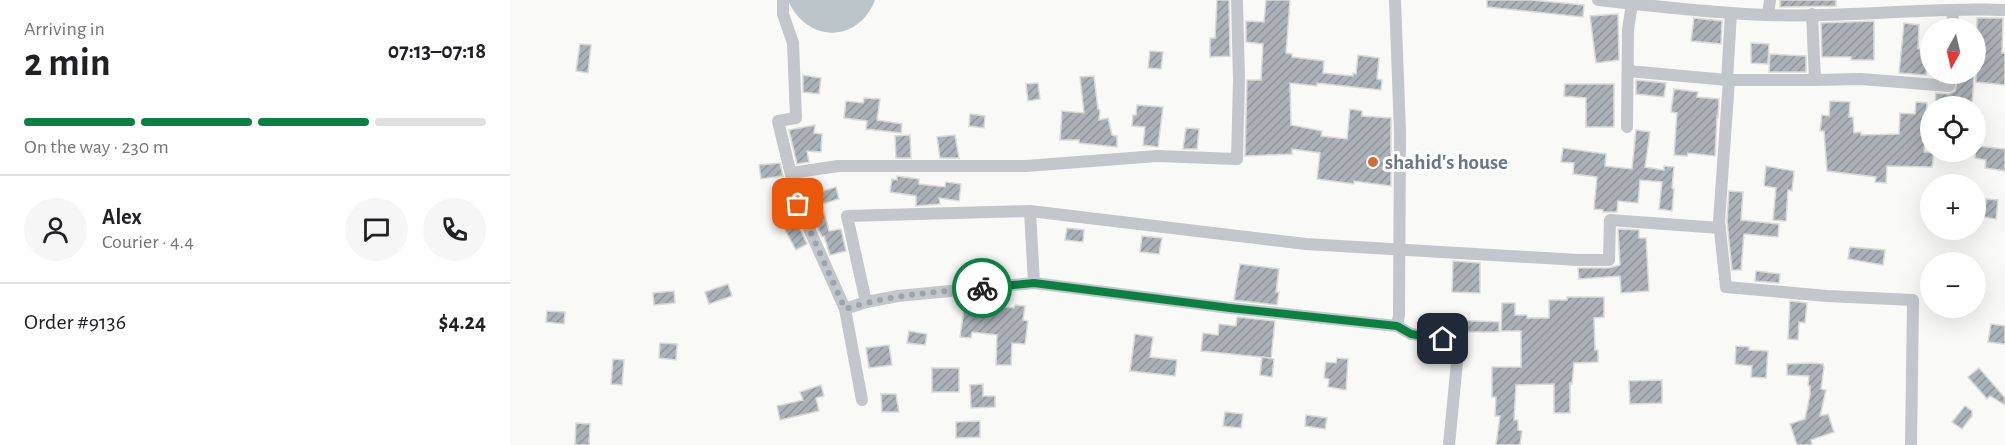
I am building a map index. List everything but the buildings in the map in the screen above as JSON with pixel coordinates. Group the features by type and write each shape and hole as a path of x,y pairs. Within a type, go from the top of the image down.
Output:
{"street":[{"path":"783,0 783,14 793,43 796,118 778,121 798,204 845,309 862,400"},
{"path":"790,173 838,166 1026,166 1156,156 1237,159 1239,80 1237,0"},
{"path":"1395,0 1400,132 1400,251 1397,326"},
{"path":"1598,0 1679,4 1731,13 1768,15 1925,5 1953,10 2000,7"},
{"path":"1768,15 1770,0"},
{"path":"1628,128 1628,30 1632,3"},
{"path":"1953,10 1953,18"},
{"path":"1731,13 1720,228 1726,287 1827,296 1913,300 1911,445"},
{"path":"1812,14 1815,80"},
{"path":"1628,72 1728,80 1861,79 1920,84"},
{"path":"1924,84 1949,86 1949,84"},
{"path":"1030,211 1034,283"},
{"path":"866,302 847,216 1030,211 1295,242 1400,251 1566,260 1609,260 1610,220 1720,228"},
{"path":"845,309 898,296 1034,283 1397,326 1411,334 1459,341 1449,445"}],"shaded area":[{"path":"788,0 875,0 857,25 845,31 832,33 807,24 796,14"}],"way so far":[{"path":"798,204 845,309 898,296 982,288"}],"place":[{"name":"shahid's house","path":"1373,162"}],"route":[{"path":"982,288 1034,283 1397,326 1411,334 1443,339"}]}
